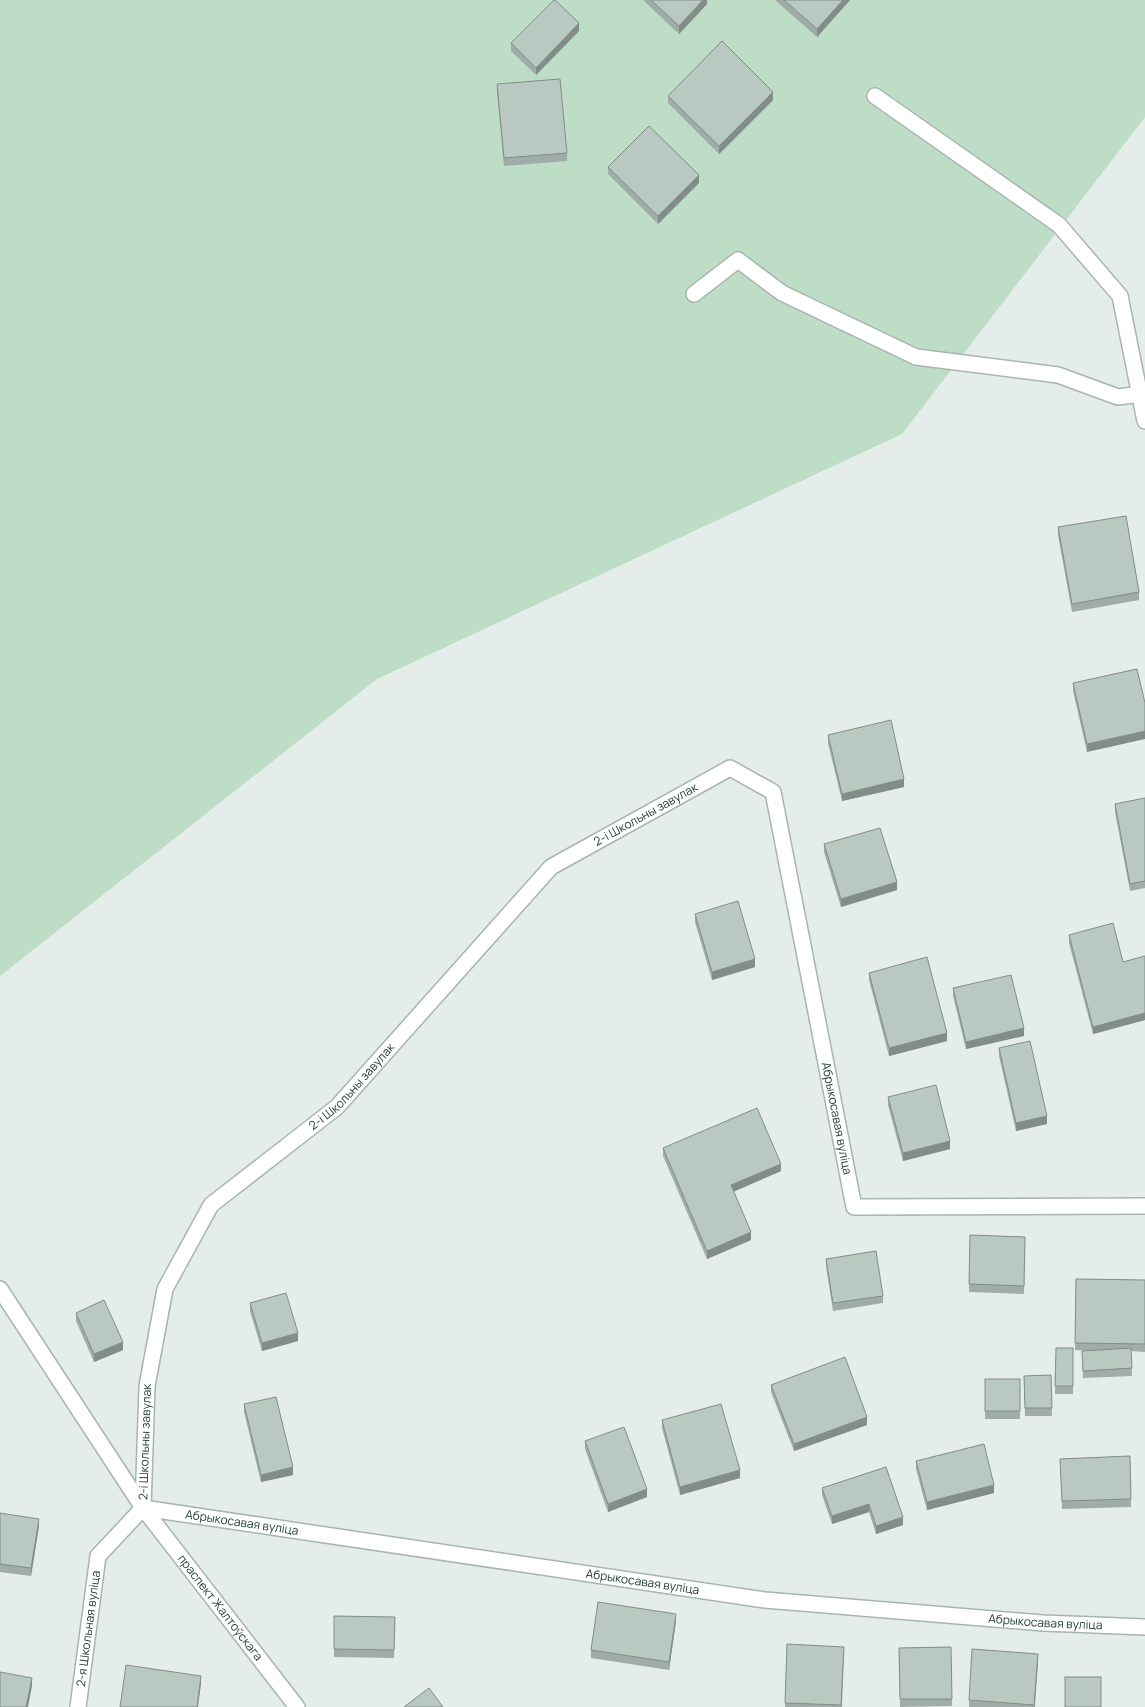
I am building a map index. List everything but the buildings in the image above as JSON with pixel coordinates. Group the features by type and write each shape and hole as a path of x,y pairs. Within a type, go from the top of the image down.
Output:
{"street":[{"path":"875,96 1059,225 1120,296 1145,421"},
{"path":"694,294 738,260 782,293 916,357 1058,375 1118,398 1140,394"},
{"name":"Абрыкосавая вуліца","path":"730,768 773,792 854,1207 1145,1206"},
{"name":"2-і Школьны завулак","path":"143,1508 147,1386 165,1289 211,1205 337,1107 550,867 730,768"},
{"name":"праспект Жалтоўскага","path":"0,1289 143,1508 297,1707"},
{"name":"Абрыкосавая вуліца","path":"143,1508 765,1600 1043,1623 1145,1627"},
{"name":"2-я Школьная вуліца","path":"78,1707 98,1556 143,1508"}],"green space":[{"path":"0,0 1145,0 1145,117 902,434 377,679 0,976"}]}
